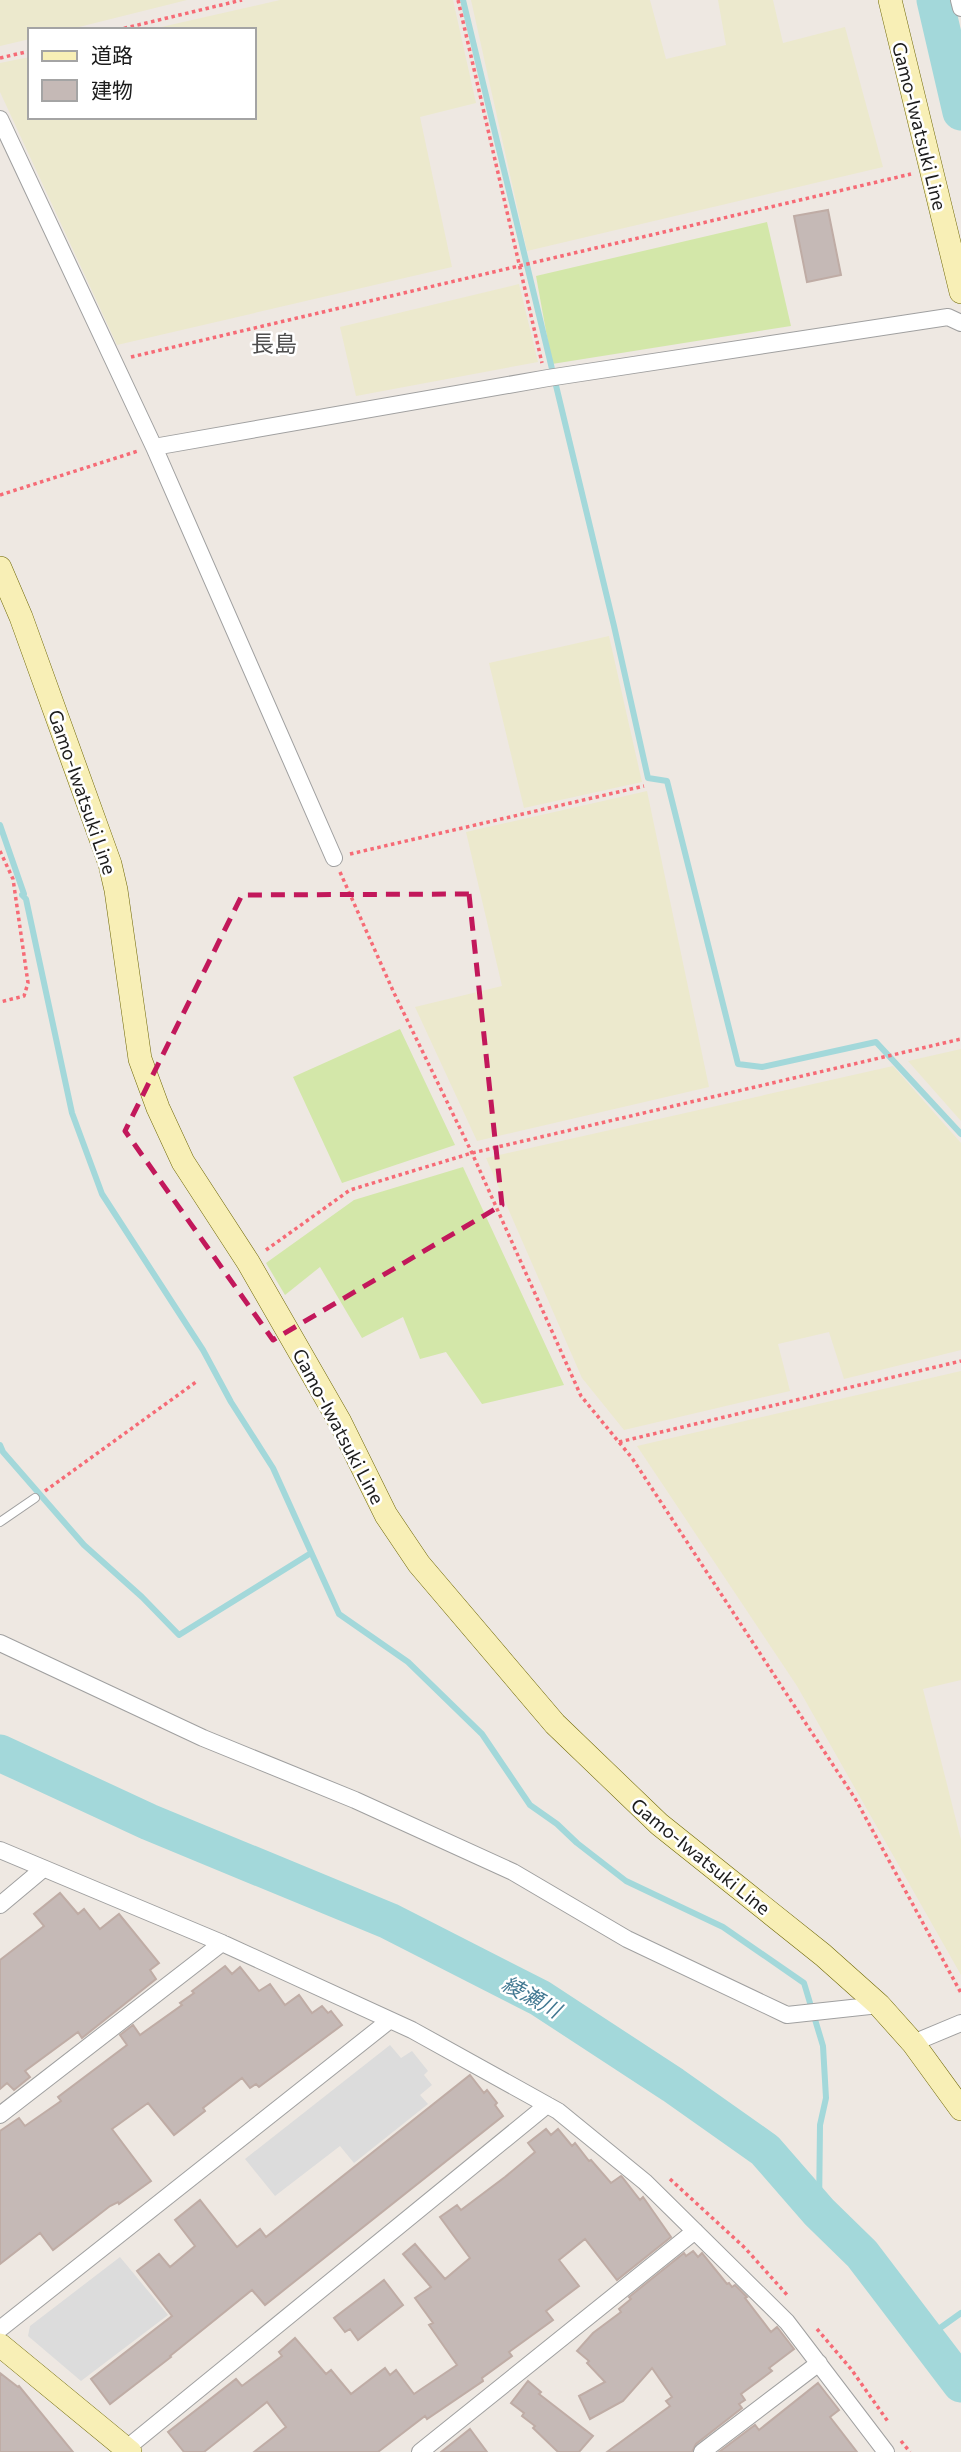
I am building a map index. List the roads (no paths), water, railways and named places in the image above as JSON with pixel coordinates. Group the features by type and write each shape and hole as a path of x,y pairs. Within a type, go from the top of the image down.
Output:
{"main road":[{"name":"Gamo-Iwatsuki Line","path":"890,0 961,292"},
{"name":"Gamo-Iwatsuki Line","path":"0,568 21,617 110,864 140,1059 158,1108 183,1162 248,1262 340,1422 386,1514 419,1564 555,1724 659,1824 823,1955 879,2005 913,2042 961,2109"},
{"path":"0,2345 126,2451"}],"street":[{"path":"959,0 961,8"},
{"path":"0,119 154,446 334,858"},
{"path":"154,446 566,375 948,317 961,323"},
{"path":"0,1643 192,1732 342,1794 513,1872 627,1939 787,2015 879,2005"},
{"path":"0,1850 222,1943 412,2030 558,2111 645,2182 787,2322 886,2452"},
{"path":"0,1905 43,1869"},
{"path":"0,2115 222,1943"},
{"path":"0,2329 390,2020"},
{"path":"913,2042 961,2023"},
{"path":"126,2451 547,2105"},
{"path":"420,2452 695,2231"},
{"path":"702,2452 818,2363"}],"lane":[{"path":"0,1522 35,1498"}],"waterway":[{"path":"463,0 648,778 667,781 738,1064 762,1067 876,1042 961,1134"},
{"path":"935,0 961,112"},
{"path":"0,825 24,894 22,895 26,899 72,1113 102,1194 203,1350 231,1402 273,1468 339,1614 408,1662 482,1734 530,1805 557,1824 577,1843 626,1881 723,1927 804,1983 823,2046 826,2098 820,2125 819,2212"},
{"path":"0,1445 3,1452 84,1545 142,1597 179,1635 311,1553"},
{"name":"綾瀬川","path":"0,1753 149,1822 389,1921 540,1998 673,2085 765,2150 819,2212 862,2254 961,2384"},
{"path":"926,2338 961,2313"}],"district":[{"name":"長島","path":"274,343"}]}
